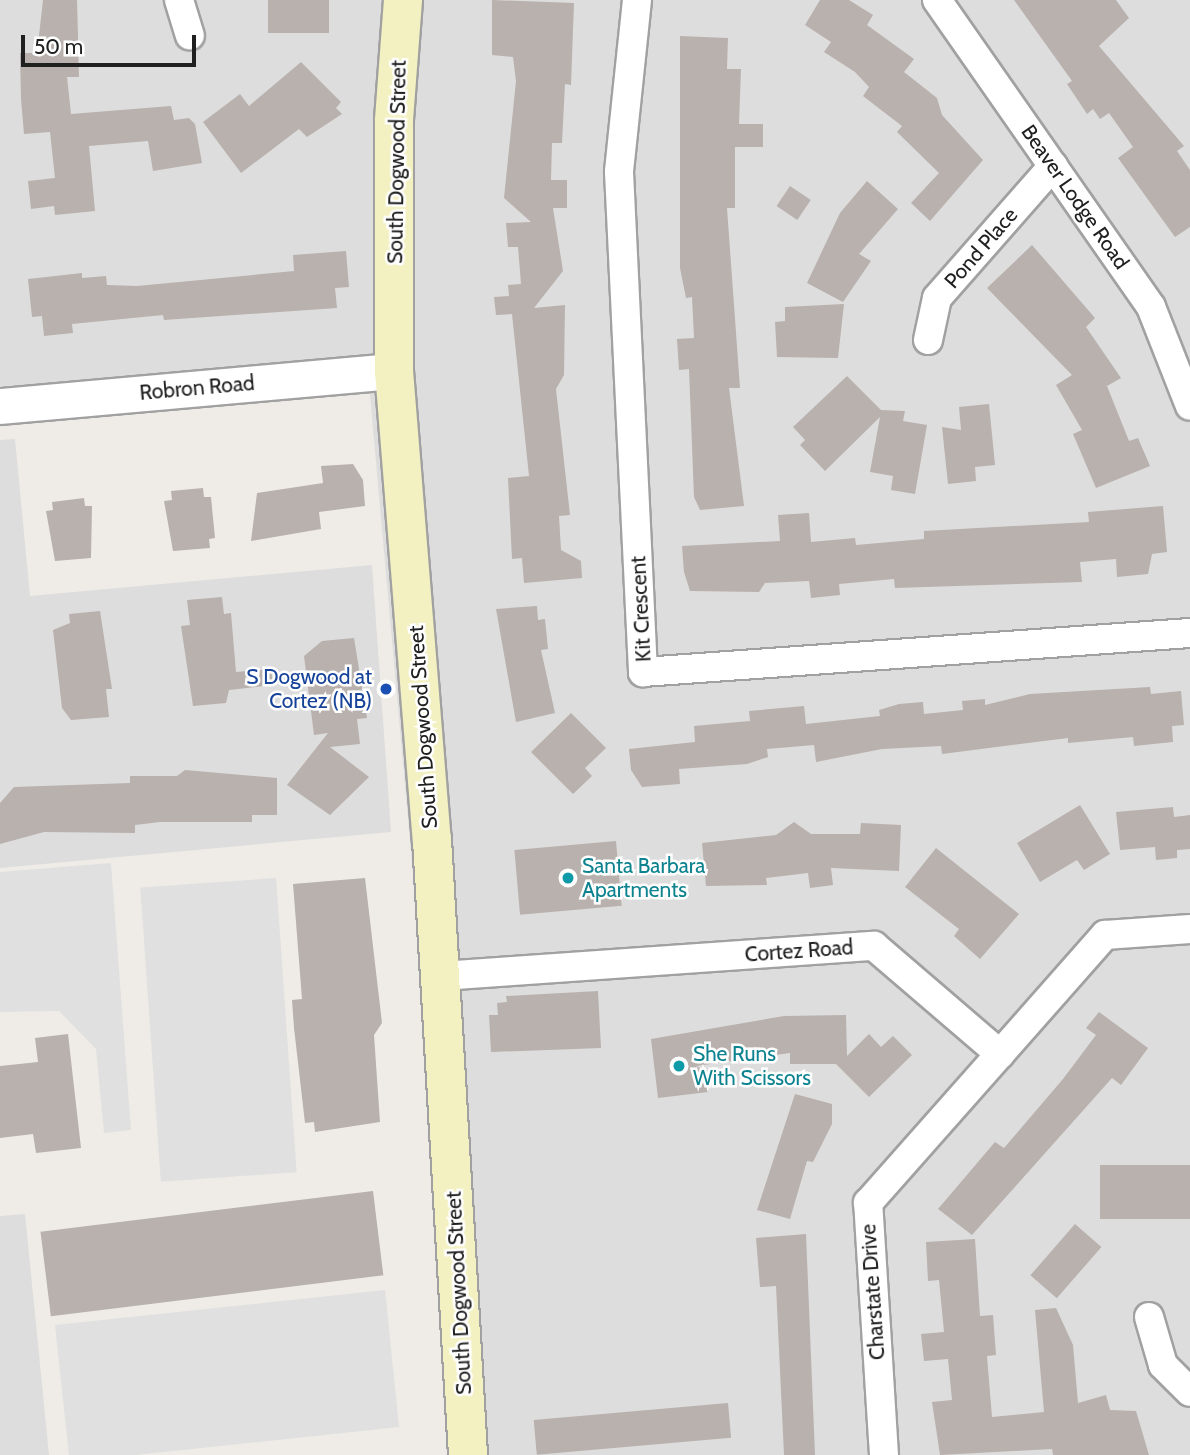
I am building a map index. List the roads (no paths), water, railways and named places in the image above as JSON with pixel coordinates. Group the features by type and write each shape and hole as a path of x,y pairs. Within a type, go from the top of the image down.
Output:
{"main road":[{"name":"South Dogwood Street","path":"403,0 394,121 394,371 440,976 468,1455"}],"street":[{"path":"179,0 190,35"},
{"name":"Kit Crescent","path":"637,0 620,172 643,672 1190,633"},
{"name":"Beaver Lodge Road","path":"937,0 1151,307 1190,406"},
{"name":"Pond Place","path":"928,340 937,298 1053,166"},
{"name":"Robron Road","path":"0,406 394,371"},
{"path":"1000,1054 1105,935 1190,929"},
{"name":"Cortez Road","path":"440,976 874,946 1000,1054"},
{"name":"Charstate Drive","path":"884,1455 868,1203 1000,1054"},
{"path":"1149,1317 1163,1365 1190,1392"}],"place":[{"name":"S Dogwood at Cortez (NB)","path":"386,689"},
{"name":"Santa Barbara Apartments","path":"568,878"},
{"name":"She Runs With Scissors","path":"679,1066"}]}
